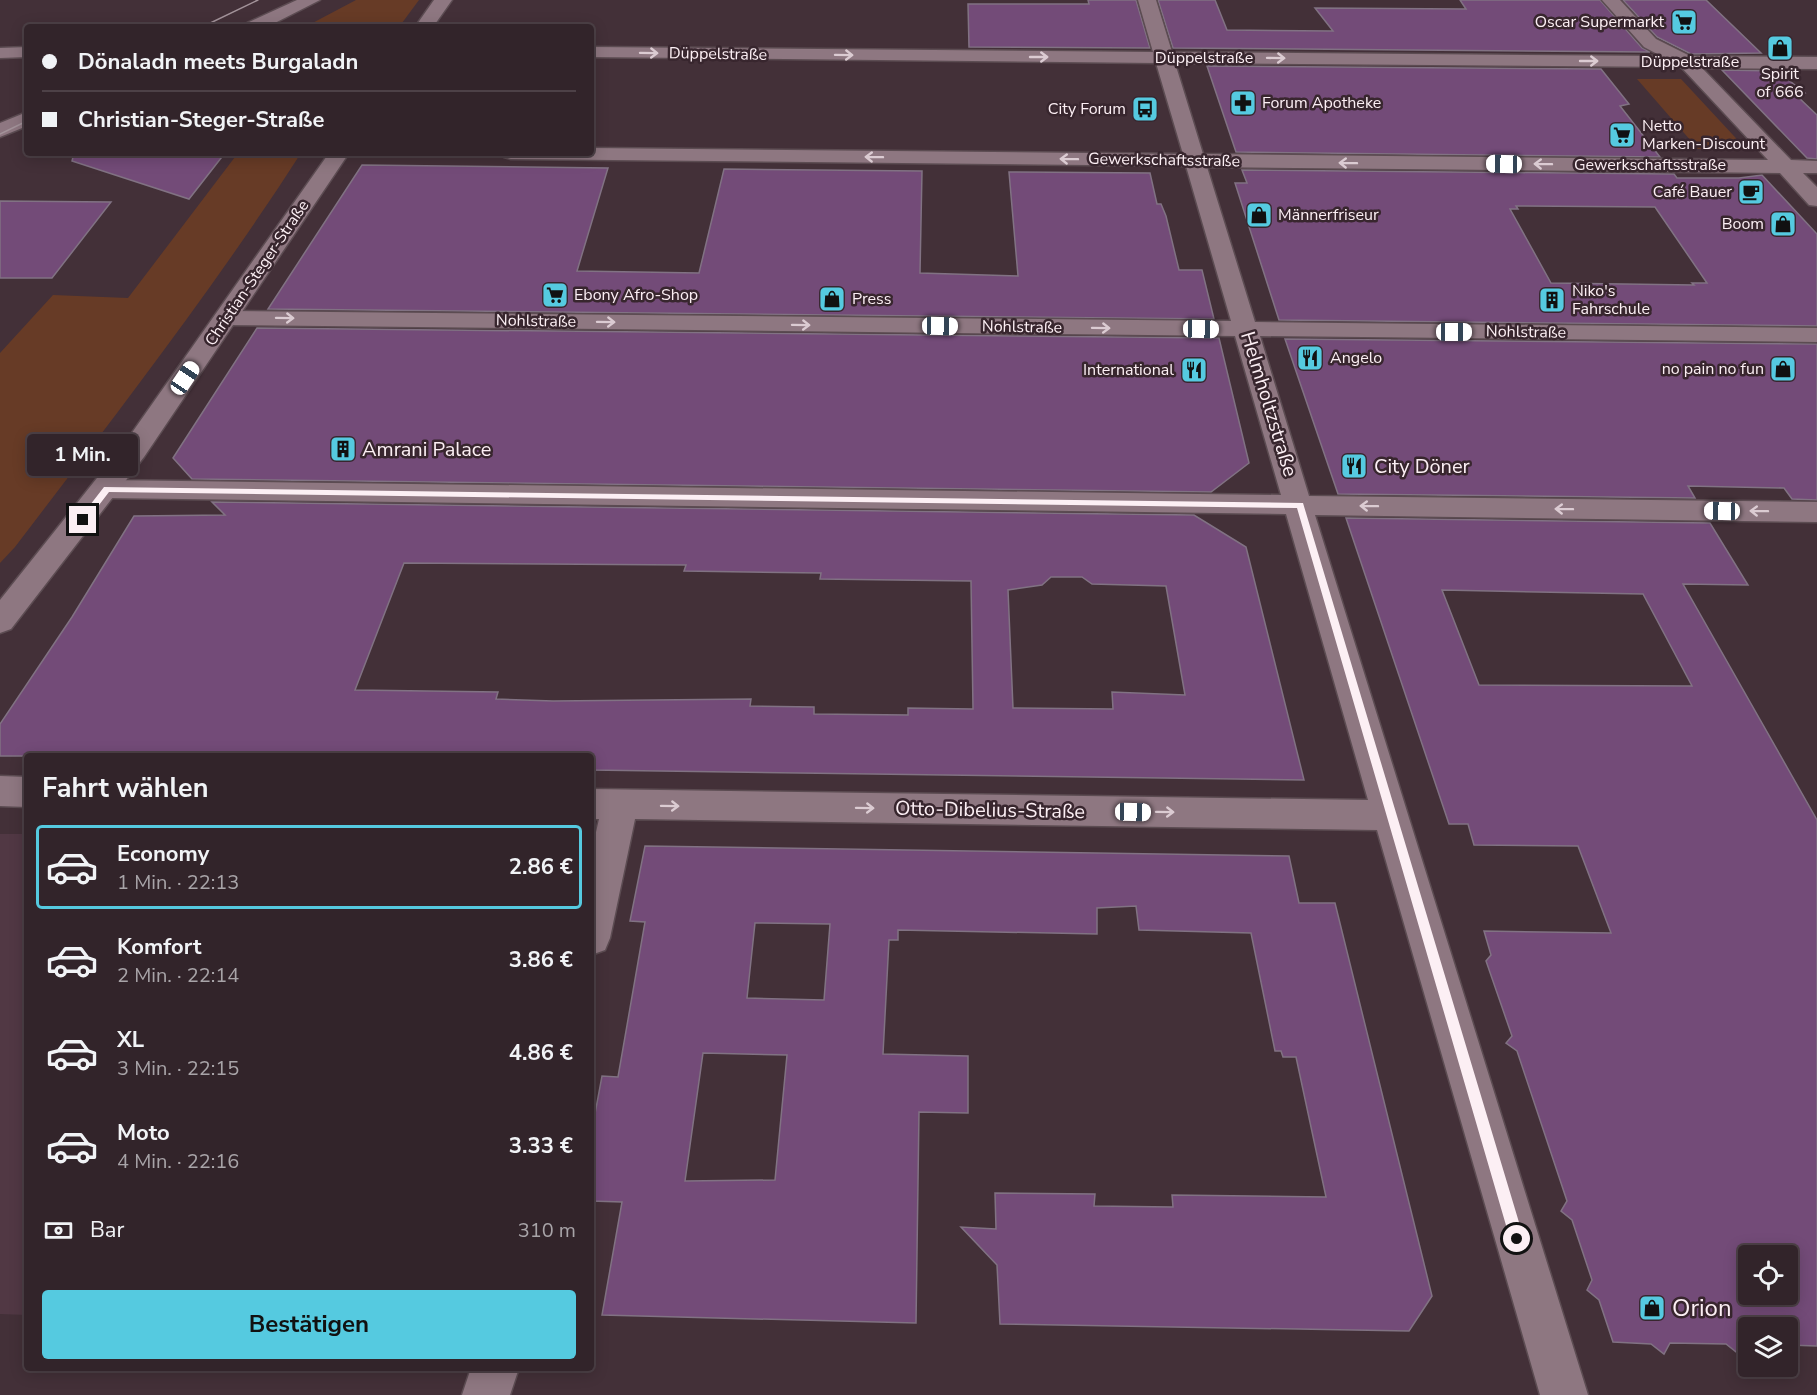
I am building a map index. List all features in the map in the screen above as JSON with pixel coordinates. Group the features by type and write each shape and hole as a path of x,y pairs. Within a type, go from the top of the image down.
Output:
{"street":[{"path":"259,24 311,0"},
{"path":"426,24 443,0"},
{"name":"Helmholtzstraße","path":"1147,0 1564,1395"},
{"path":"1611,0 1650,43 1685,61 1817,200"},
{"path":"0,53 24,52"},
{"name":"Düppelstraße","path":"594,52 1817,63"},
{"path":"0,131 24,119"},
{"name":"Gewerkschaftsstraße","path":"594,154 1817,167"},
{"name":"Christian-Steger-Straße","path":"0,621 48,566 106,489 227,318 337,156"},
{"name":"Nohlstraße","path":"227,318 1817,335"},
{"path":"106,489 1817,512"},
{"path":"0,791 24,792"},
{"path":"594,911 606,805"},
{"name":"Otto-Dibelius-Straße","path":"606,805 1390,815"},
{"path":"486,1395 494,1371"}],"shaded area":[{"path":"356,0 419,0 401,24 311,24"},
{"path":"1637,79 1681,79 1746,149 1698,149"},
{"path":"236,156 299,156 268,204 162,353 15,547 0,563 0,353 53,295 128,298"},
{"path":"0,834 24,834 24,1315 0,1314"}],"building":[{"path":"1088,0 1136,0 1150,48 969,47 968,4 1089,4"},
{"path":"1158,0 1215,0 1227,30 1333,31 1315,8 1466,9 1460,0 1600,0 1642,48 1650,52 1173,48"},
{"path":"1623,0 1706,0 1761,53 1691,54 1657,37"},
{"path":"1207,66 1601,69 1629,104 1620,106 1660,157 1236,152"},
{"path":"1722,70 1777,71 1805,93 1797,96 1817,115 1817,159 1807,158"},
{"path":"73,156 223,156 189,199 72,161"},
{"path":"362,165 608,168 577,271 699,273 724,169 922,171 920,273 1018,276 1009,172 1150,173 1157,204 1161,204 1166,216 1179,270 1202,270 1214,319 268,309"},
{"path":"1242,170 1674,174 1677,178 1739,178 1762,175 1817,234 1817,326 1279,320 1235,183 1247,183","holes":["1516,206 1655,207 1707,283 1692,283 1694,285 1551,283 1510,209 1518,209"]},
{"path":"0,201 111,202 52,278 0,278"},
{"path":"257,328 1219,338 1249,463 1211,492 192,479 173,458"},
{"path":"1285,339 1817,344 1817,500 1792,499 1784,488 1688,486 1695,498 1338,494"},
{"path":"212,502 1194,515 1246,547 1304,780 594,770 594,753 24,753 24,756 0,756 0,724 72,617 134,516 225,515","holes":["404,563 686,565 684,571 821,573 820,579 971,581 973,709 908,708 908,715 814,714 814,707 750,706 751,699 553,701 496,699 498,692 355,690","1051,577 1082,577 1092,584 1166,586 1185,695 1112,692 1113,709 1013,708 1008,590 1042,585"]},
{"path":"1346,518 1710,523 1748,585 1683,584 1817,820 1817,1346 1798,1345 1798,1317 1738,1317 1738,1353 1726,1344 1670,1343 1664,1354 1651,1344 1613,1342 1599,1300 1587,1290 1592,1280 1572,1220 1561,1211 1567,1201 1517,1051 1506,1043 1512,1036 1486,961 1491,955 1484,931 1611,933 1578,846 1474,845 1468,824 1449,824","holes":["1442,590 1643,594 1692,686 1479,685"]},
{"path":"645,846 1289,856 1299,903 1335,903 1432,1296 1409,1331 1000,1324 997,1265 961,1227 996,1229 995,1193 1095,1194 1094,1206 1173,1207 1172,1195 1326,1197 1296,1057 1283,1057 1281,1051 1275,1051 1251,933 1139,930 1136,906 1097,908 1097,934 898,930 898,940 889,940 883,1054 968,1056 968,1113 919,1112 916,1323 602,1315 622,1202 594,1201 594,1119 602,1076 618,1077 645,922 630,921","holes":["755,923 830,924 824,1000 747,998","703,1053 787,1055 775,1180 685,1181"]}],"tram line":[{"path":"208,24 258,0"},
{"path":"0,134 24,122"}],"place":[{"name":"Oscar Supermarkt","path":"1684,22"},
{"name":"Spirit of 666","path":"1780,48"},
{"name":"Forum Apotheke","path":"1243,103"},
{"name":"City Forum","path":"1145,109"},
{"name":"Netto Marken-Discount","path":"1622,135"},
{"name":"Café Bauer","path":"1751,192"},
{"name":"Männerfriseur","path":"1259,215"},
{"name":"Boom","path":"1783,224"},
{"name":"Ebony Afro-Shop","path":"555,295"},
{"name":"Press","path":"832,299"},
{"name":"Niko's Fahrschule","path":"1552,300"},
{"name":"Angelo","path":"1310,358"},
{"name":"no pain no fun","path":"1783,369"},
{"name":"International","path":"1194,370"},
{"name":"Amrani Palace","path":"343,449"},
{"name":"City Döner","path":"1354,466"},
{"name":"Orion","path":"1652,1308"}],"route":[{"path":"83,520 106,489 1300,506 1396,837 1517,1239"}]}
